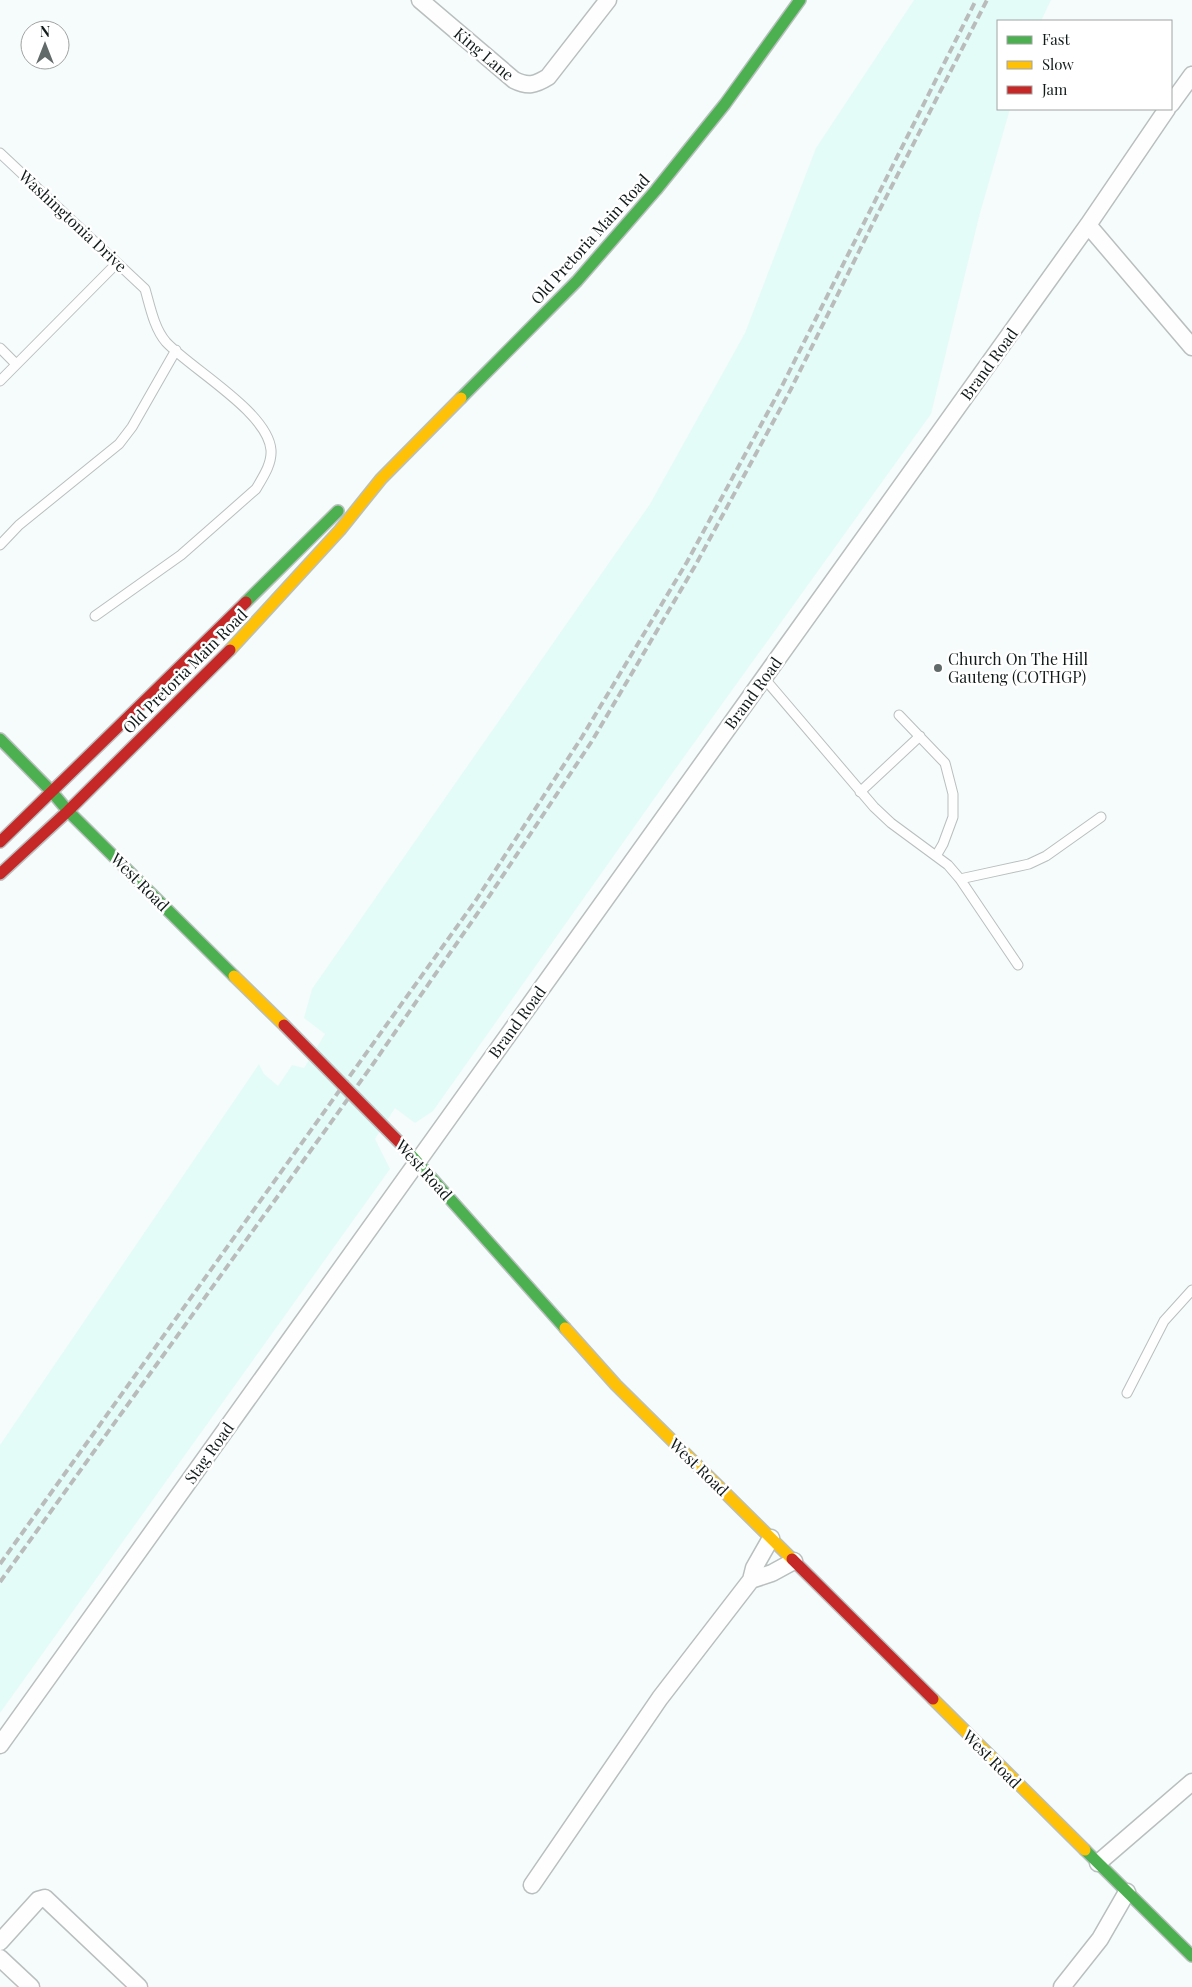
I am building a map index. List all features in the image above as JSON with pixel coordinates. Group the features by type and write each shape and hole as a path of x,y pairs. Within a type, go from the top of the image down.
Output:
{"street":[{"name":"King Lane","path":"420,0 514,80 525,85 538,84 548,77 608,0"},
{"name":"Old Pretoria Main Road","path":"0,874 68,811 249,631 340,530 382,479 563,295 606,248 725,104 800,0"},
{"path":"1172,103 1192,75"},
{"name":"Brand Road","path":"418,1161 1088,225 1166,110"},
{"path":"1088,225 1192,347"},
{"name":"Old Pretoria Main Road","path":"0,842 336,513 382,479"},
{"name":"West Road","path":"0,739 68,811 418,1161 509,1268 616,1385 1192,1956"},
{"name":"Stag Road","path":"0,1745 418,1161"},
{"path":"532,1885 660,1698 751,1580 754,1568 771,1538"},
{"path":"751,1580 772,1573 794,1561"},
{"path":"1098,1863 1192,1782"},
{"path":"1062,1987 1100,1939 1127,1892"},
{"path":"0,1942 38,1900 45,1898 139,1987"},
{"path":"0,1958 31,1987"}],"lane":[{"name":"Washingtonia Drive","path":"0,154 145,289 157,325 166,341 176,350"},
{"path":"0,381 117,263"},
{"path":"0,348 16,364"},
{"path":"0,545 19,525 119,444 132,427 176,350 246,410 258,423 268,440 271,457 265,475 256,489 181,555 95,616"},
{"path":"764,678 860,792 892,823 948,865 960,879 1018,965"},
{"path":"899,715 945,763 953,794 953,817 943,844 936,856"},
{"path":"860,792 920,736"},
{"path":"960,879 1029,864 1046,856 1101,817"},
{"path":"1127,1393 1164,1321 1192,1290"}],"shaded area":[{"path":"914,0 1051,0 1041,20 997,20 997,110 1010,110 980,213 931,414 671,775 433,1111 415,1123 395,1108 375,1139 390,1169 0,1713 0,1445 259,1064 264,1074 278,1086 292,1065 304,1068 325,1034 304,1018 312,989 650,504 745,333 816,148"}],"railway":[{"path":"0,1564 476,900 582,737 687,562 782,386 976,0"},
{"path":"0,1582 373,1064 484,904 592,741 695,566 791,389 987,0"}],"traffic: fast":[{"path":"461,398 577,281 656,190 725,104 800,0"},
{"path":"246,602 338,511"},
{"path":"0,739 68,811 234,976"},
{"path":"402,1145 565,1328"},
{"path":"1085,1850 1192,1956"}],"traffic: slow":[{"path":"230,650 340,530 381,479 461,398"},
{"path":"234,976 284,1025"},
{"path":"565,1328 616,1385 792,1559"},
{"path":"933,1699 1085,1850"}],"traffic: jam":[{"path":"0,842 246,602"},
{"path":"0,874 68,811 230,650"},
{"path":"284,1025 402,1145"},
{"path":"792,1559 933,1699"}],"place":[{"name":"Church On The Hill Gauteng (COTHGP)","path":"938,668"}]}
